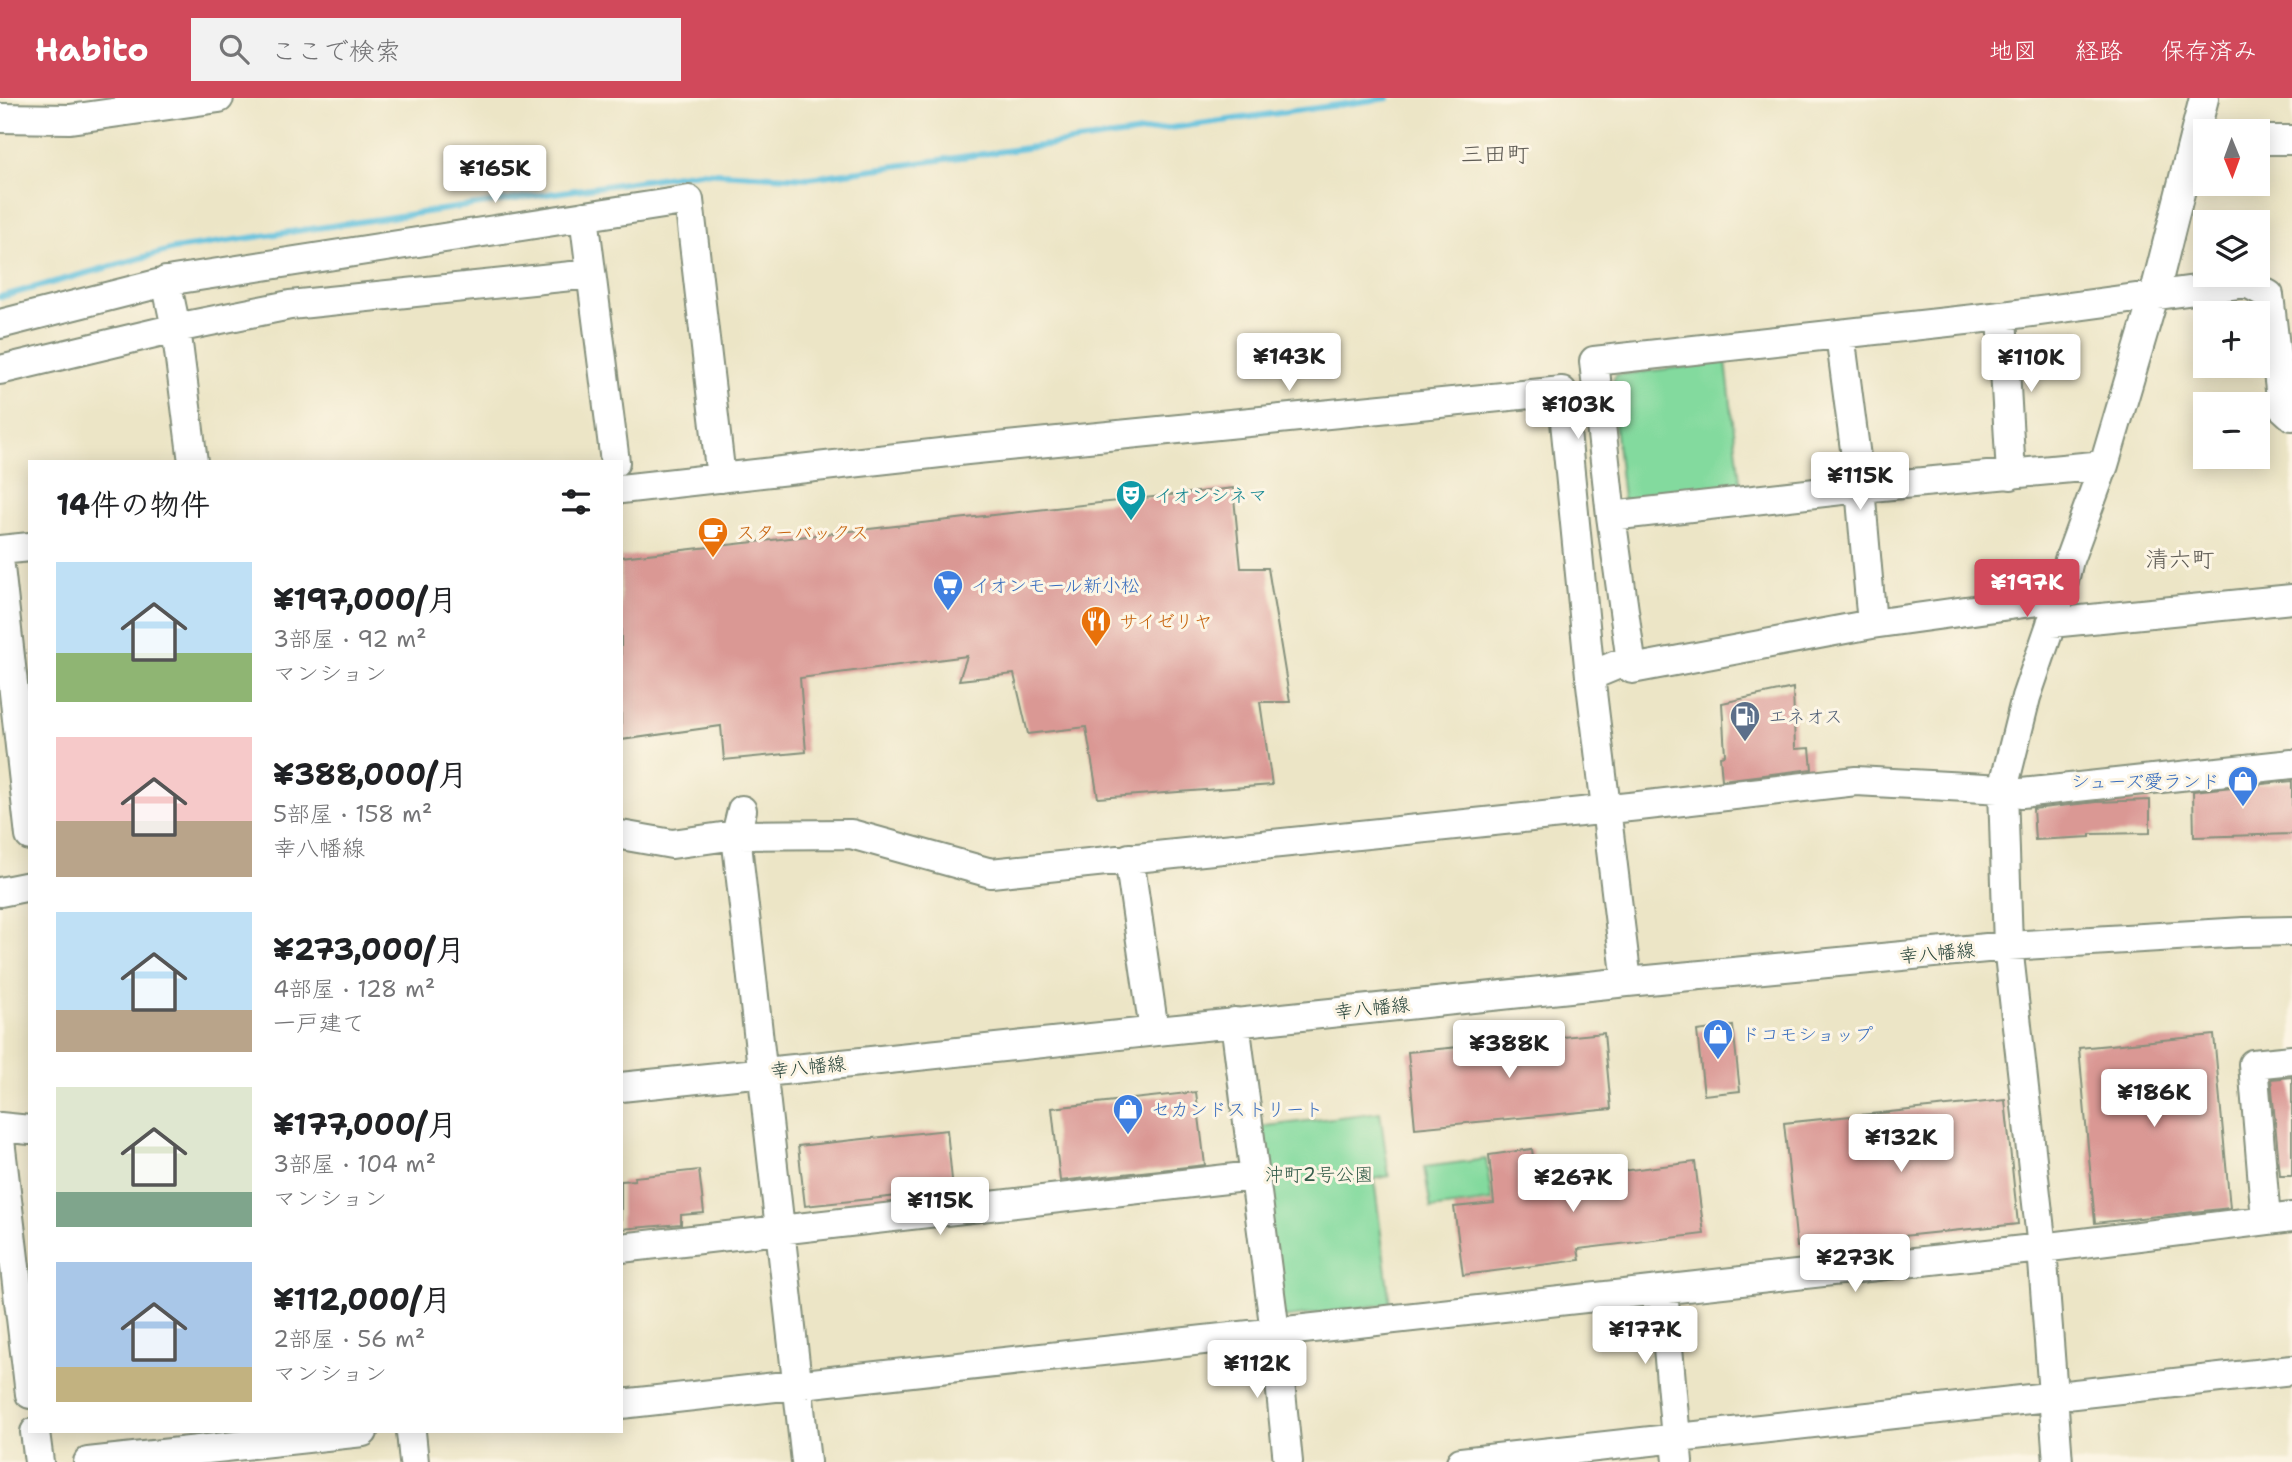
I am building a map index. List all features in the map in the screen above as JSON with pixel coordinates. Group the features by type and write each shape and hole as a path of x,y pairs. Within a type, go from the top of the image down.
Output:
{"street":[{"path":"0,118 70,119 219,98"},
{"path":"2202,119 2204,98"},
{"path":"2270,141 2292,140"},
{"path":"2058,1462 2042,1248 2008,946 2003,789 2026,696 2056,610 2069,560 2104,465 2193,163"},
{"path":"0,324 166,281 689,200 721,478"},
{"path":"584,216 615,460"},
{"path":"0,370 176,328 290,305 591,274"},
{"path":"166,281 176,328 193,460"},
{"path":"2292,416 2282,407 2269,295 2247,283 2002,316 1594,361 1611,516 1632,669 1871,624 2056,610 2292,599"},
{"path":"2002,316 2011,475"},
{"path":"1840,334 1860,488 1871,624"},
{"path":"623,489 967,450 1562,391 1590,676 1627,982"},
{"path":"1611,516 1860,488 2104,465"},
{"path":"0,550 28,547"},
{"path":"0,567 28,818"},
{"path":"1590,676 1631,659"},
{"path":"623,835 672,844 739,822 851,834 991,873 1607,809 1856,780 2003,789 2022,793 2292,764"},
{"path":"739,822 761,1072 806,1462"},
{"path":"1129,858 1154,1031"},
{"path":"0,892 28,886"},
{"name":"幸八幡線","path":"623,1087 1627,982 2008,946 2230,932 2292,931"},
{"path":"1235,1022 1289,1462"},
{"path":"623,1404 2042,1248 2279,1219 2253,1064 2292,1060"},
{"path":"0,1128 28,1130"},
{"path":"0,1140 24,1314 28,1367"},
{"path":"623,1248 1253,1176"},
{"path":"1663,1290 1677,1450"},
{"path":"1461,1462 1677,1450 2054,1396 2292,1370"},
{"path":"35,1433 39,1462"},
{"path":"88,1462 354,1433"},
{"path":"411,1433 415,1462"}],"green space":[{"path":"1726,362 1741,489 1634,503 1623,499 1611,386 1616,375"},
{"name":"沖町2号公園","path":"1380,1112 1389,1176 1374,1179 1390,1304 1282,1318 1258,1127"},
{"path":"1486,1159 1492,1201 1431,1209 1424,1167"}],"building":[{"name":"イオンモール新小松","path":"1233,488 1241,568 1268,568 1290,702 1260,702 1272,785 1098,798 1086,727 1028,734 1014,674 959,680 967,656 800,678 806,752 724,760 721,726 623,740 623,557"},
{"path":"1793,688 1795,749 1810,748 1812,769 1722,780 1720,756 1725,755 1722,703"},
{"name":"シューズ愛ランド","path":"2292,781 2292,834 2194,837 2193,791"},
{"path":"2150,800 2150,833 2090,834 2090,837 2035,840 2033,809 2096,802"},
{"name":"ドコモショップ","path":"1733,1026 1740,1091 1704,1095 1697,1031"},
{"path":"1604,1033 1611,1109 1415,1128 1408,1052"},
{"path":"2214,1035 2230,1208 2095,1223 2079,1048"},
{"path":"2292,1077 2292,1176 2280,1176 2271,1079"},
{"name":"セカンドストリート","path":"1196,1092 1205,1165 1060,1181 1052,1108"},
{"path":"2005,1100 2018,1224 1797,1247 1784,1123"},
{"path":"947,1130 953,1190 805,1206 798,1146"},
{"path":"1532,1149 1537,1188 1589,1182 1588,1175 1695,1162 1704,1234 1578,1249 1580,1260 1463,1275 1454,1207 1494,1203 1489,1155"},
{"path":"699,1170 704,1213 681,1215 681,1224 623,1229 623,1181 635,1180 634,1177"}],"waterway":[{"path":"0,297 174,249 699,172 809,178 1388,98"}],"place":[{"name":"イオンシネマ","path":"1131,522"},
{"name":"スターバックス","path":"713,559"},
{"name":"イオンモール新小松","path":"948,612"},
{"name":"サイゼリヤ","path":"1096,648"},
{"name":"エネオス","path":"1745,743"},
{"name":"シューズ愛ランド","path":"2243,808"},
{"name":"ドコモショップ","path":"1718,1061"},
{"name":"セカンドストリート","path":"1128,1136"}],"district":[{"name":"三田町","path":"1495,154"},
{"name":"清六町","path":"2180,559"}]}
